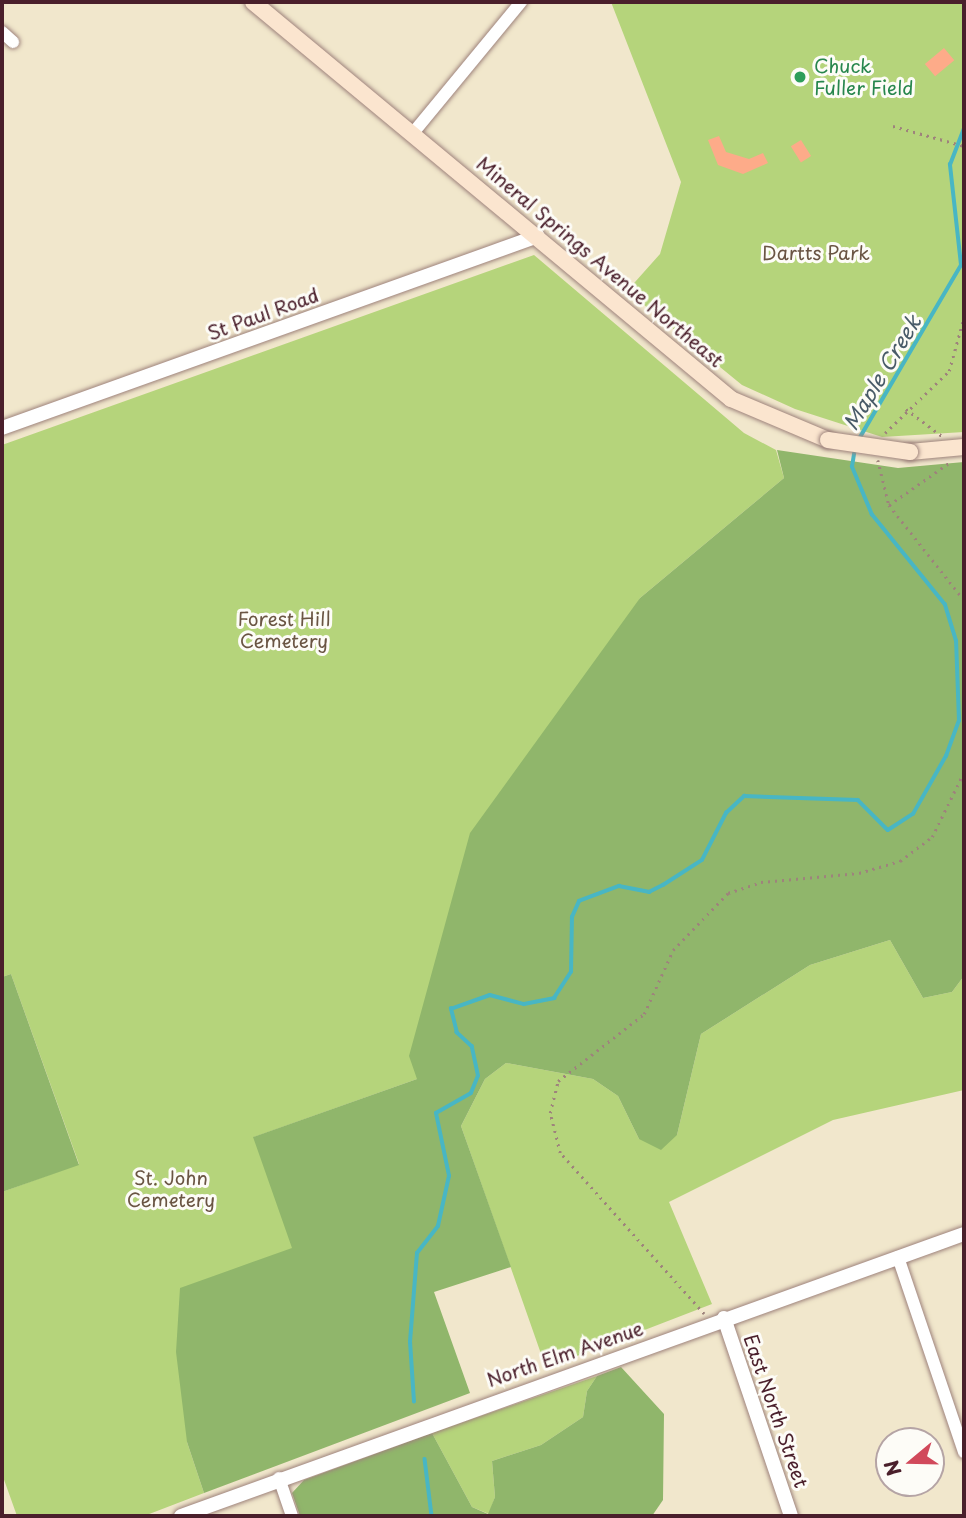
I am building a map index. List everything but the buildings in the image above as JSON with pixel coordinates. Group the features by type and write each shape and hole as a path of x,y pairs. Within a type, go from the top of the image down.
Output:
{"main road":[{"name":"Mineral Springs Avenue Northeast","path":"253,2 730,399 828,440 910,452 958,448"}],"street":[{"path":"413,133 521,2"},
{"path":"2,33 13,42"},
{"name":"St Paul Road","path":"2,428 537,236"},
{"name":"North Elm Avenue","path":"181,1516 723,1318 964,1234"},
{"path":"898,1257 964,1452"},
{"name":"East North Street","path":"723,1318 791,1516"},
{"path":"279,1478 292,1516"}],"path":[{"path":"893,126 964,146"},
{"path":"964,317 949,371 906,409 958,448 939,474 889,505 964,600"},
{"path":"708,1324 698,1305 664,1276 560,1153 550,1113 558,1081 644,1014 673,950 728,893 761,882 859,873 900,861 932,837 964,772"}],"green space":[{"name":"Dartts Park","path":"611,2 964,2 964,432 882,437 795,409 742,385 627,291 660,254 681,182"},
{"name":"Forest Hill Cemetery","path":"534,255 744,433 776,450 784,478 640,598 417,1079 254,1137 293,1248 187,1442 204,1493 144,1516 17,1516 2,1474 2,1192 79,1164 11,974 2,977 2,445"},
{"path":"777,450 898,468 964,462 964,976 952,992 923,998 890,940 810,965 701,1034 677,1135 661,1150 639,1139 618,1096 593,1079 506,1063 485,1079 461,1126 511,1267 434,1292 470,1393 204,1493 187,1442 176,1352 180,1288 292,1248 253,1137 417,1079 409,1056 470,833 640,598 784,478"},
{"path":"890,940 923,998 952,992 964,976 964,1090 833,1120 669,1202 712,1304 546,1368 461,1126 485,1079 506,1063 593,1079 618,1096 639,1139 677,1135 701,1034 810,965"},
{"path":"11,974 79,1165 2,1192 2,977"},
{"path":"621,1367 664,1414 663,1500 652,1516 300,1516 292,1493 304,1480 432,1433 472,1507 488,1514 495,1497 492,1461 541,1445 583,1417 587,1391 597,1376"},
{"path":"597,1376 587,1391 583,1417 541,1445 492,1461 495,1497 489,1514 472,1507 432,1433"}],"waterway":[{"name":"Maple Creek","path":"859,439 961,265 950,165 964,128"},
{"name":"Maple Creek","path":"414,1402 410,1342 417,1253 438,1226 449,1176 436,1113 471,1093 478,1076 472,1047 457,1033 451,1009 490,995 524,1004 554,998 571,972 572,917 579,901 619,886 649,892 663,885 702,860 726,813 744,796 858,800 888,830 913,814 946,756 959,721 956,641 945,605 872,515 852,467 855,449"},
{"name":"Maple Creek","path":"425,1459 432,1516"}],"place":[{"name":"Chuck Fuller Field","path":"800,77"}],"park label":[{"name":"St. John Cemetery","path":"171,1189"}]}
